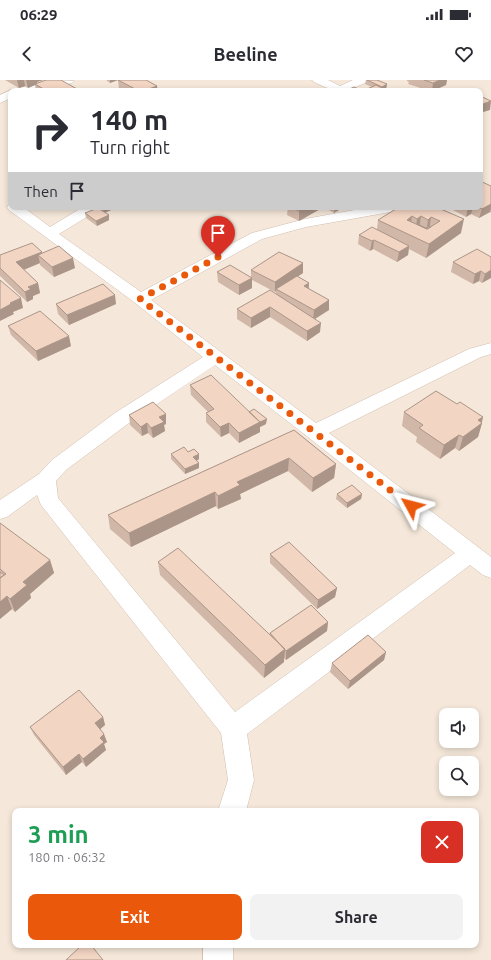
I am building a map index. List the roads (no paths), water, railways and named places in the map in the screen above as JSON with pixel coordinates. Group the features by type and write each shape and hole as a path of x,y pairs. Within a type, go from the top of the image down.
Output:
{"street":[{"path":"318,80 333,88"},
{"path":"346,88 363,80"},
{"path":"36,88 68,81"},
{"path":"18,210 140,299 316,432 491,569"},
{"path":"49,234 88,210"},
{"path":"140,299 257,236 305,222 378,210"},
{"path":"316,432 475,353 491,348"},
{"path":"0,511 46,480 59,465 122,418 215,357"},
{"path":"46,480 48,500 233,729 241,780 233,808"},
{"path":"233,729 470,553"},
{"path":"218,948 218,960"}]}
